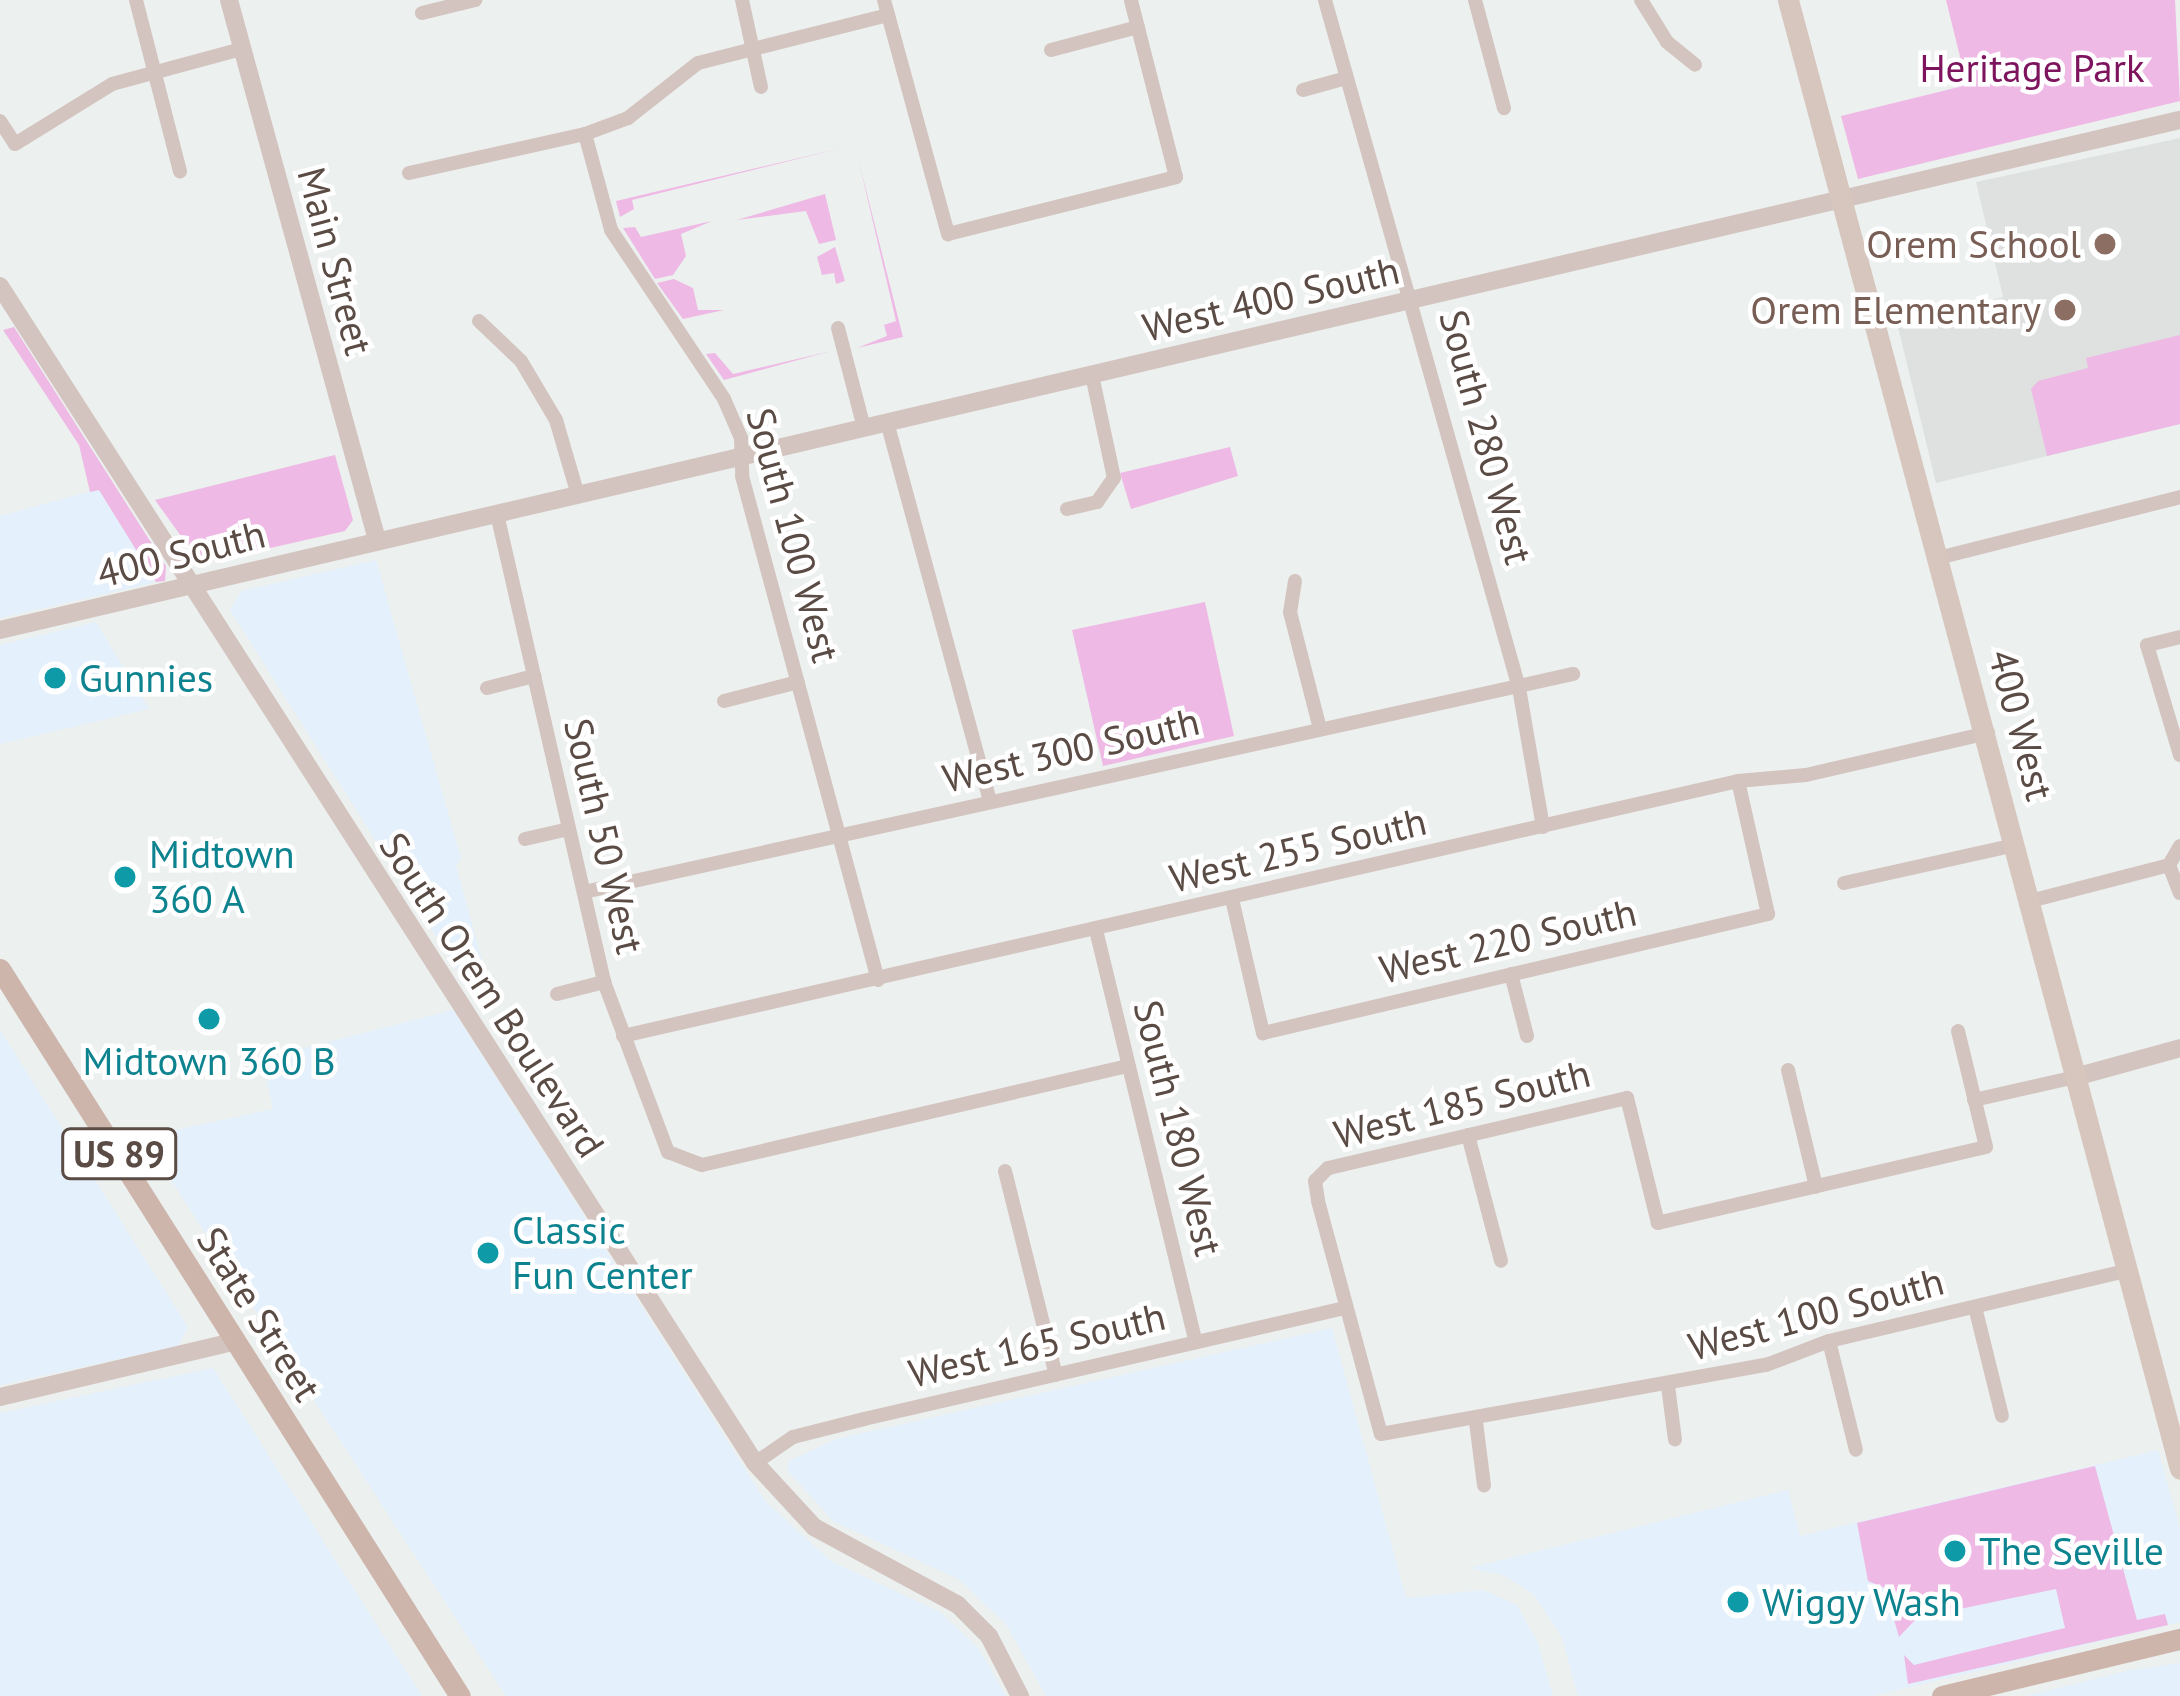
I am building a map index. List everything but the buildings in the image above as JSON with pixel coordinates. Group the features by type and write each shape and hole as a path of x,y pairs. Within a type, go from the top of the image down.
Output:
{"main road":[{"name":"400 West","path":"1788,0 1988,733 2180,1469"},
{"name":"State Street","path":"0,969 460,1696"},
{"path":"1942,1696 2180,1640"}],"street":[{"path":"136,0 180,171"},
{"name":"Main Street","path":"229,0 376,540"},
{"path":"422,13 475,0"},
{"path":"742,0 761,87"},
{"path":"409,173 585,134 628,118 698,63 886,8 948,234 1176,177 1131,0"},
{"name":"South 280 West","path":"1324,0 1414,298 1519,688 1543,827"},
{"path":"1475,0 1504,108"},
{"path":"1641,0 1667,42 1695,64"},
{"path":"1051,50 1138,27"},
{"path":"0,121 15,144 112,84 242,49"},
{"path":"1303,90 1346,78"},
{"name":"West 400 South","path":"376,540 2180,120"},
{"name":"South 100 West","path":"585,134 610,230 724,398 878,980"},
{"name":"South Orem Boulevard","path":"0,286 755,1463 814,1527 958,1605 1005,1664 1020,1696"},
{"path":"479,321 520,361 556,420 578,495"},
{"path":"838,328 864,428"},
{"path":"1067,509 1096,502 1114,478 1092,376"},
{"path":"887,422 991,801"},
{"path":"1938,557 2180,497"},
{"name":"South 50 West","path":"497,514 604,982 668,1152 702,1165 1128,1066"},
{"name":"400 South","path":"0,631 376,540"},
{"path":"1294,581 1290,612 1320,729"},
{"path":"2180,637 2147,645 2180,755"},
{"name":"West 300 South","path":"584,892 1573,674"},
{"path":"487,688 534,676"},
{"path":"724,701 798,682"},
{"name":"West 255 South","path":"623,1036 1738,781 1806,775 1988,733"},
{"name":"West 220 South","path":"1232,899 1263,1033 1768,914 1738,781"},
{"path":"525,839 568,830"},
{"path":"1844,883 2016,845"},
{"path":"2030,901 2169,865 2180,846"},
{"path":"2169,865 2180,892"},
{"name":"South 180 West","path":"1096,930 1196,1342"},
{"path":"1511,974 1526,1036"},
{"path":"557,994 604,982"},
{"path":"1788,1070 1816,1187 1987,1147 1958,1031"},
{"path":"1974,1100 2180,1048"},
{"name":"West 185 South","path":"1342,1309 1315,1181 1328,1168 1627,1098 1658,1223 1816,1187"},
{"path":"1468,1135 1501,1261"},
{"path":"1005,1171 1056,1375"},
{"name":"West 100 South","path":"1342,1309 1381,1434 1475,1422 1615,1389 1668,1386 1766,1365 1829,1341 2126,1271"},
{"path":"1975,1306 2002,1416"},
{"name":"West 165 South","path":"755,1463 793,1438 1342,1309"},
{"path":"1829,1341 1856,1450"},
{"path":"0,1397 233,1342"},
{"path":"1668,1386 1675,1440"},
{"path":"1475,1422 1484,1485"}],"shaded area":[{"name":"Orem Elementary","path":"2180,138 2180,424 1936,483 1897,323 2003,297 1976,182"},
{"path":"99,489 156,582 0,618 0,516"},
{"path":"376,560 461,858 456,865 487,979 470,990 230,610 241,591"},
{"path":"96,622 149,709 0,744 0,645"},
{"path":"453,1010 766,1502 831,1561 940,1612 979,1649 1006,1696 506,1696 143,1137 273,1109 262,1059"},
{"path":"0,1030 188,1327 178,1346 0,1385"},
{"path":"1332,1328 1406,1598 1483,1590 1517,1605 1538,1643 1553,1696 1046,1696 1006,1624 958,1579 833,1521 787,1470 789,1461 836,1439"},
{"path":"213,1368 422,1696 0,1696 0,1413"},
{"path":"2158,1450 2180,1528 2180,1622 1873,1696 1578,1696 1562,1638 1534,1595 1503,1575 1469,1568 1788,1490 1800,1536"},
{"path":"2180,1663 2180,1696 2026,1696 2131,1670"}],"green space":[{"name":"Heritage Park","path":"1946,0 2175,0 2180,101 1858,179 1841,116 1967,85"},
{"path":"842,148 632,200 634,209 620,217 616,201"},
{"path":"859,162 903,337 857,348 887,336 884,325 896,321"},
{"path":"825,194 836,240 819,244 806,211 737,220"},
{"path":"712,221 681,234 686,256 673,275 655,279 623,228 635,227 641,237"},
{"path":"835,247 845,281 836,284 834,273 822,275 817,257"},
{"path":"674,279 693,288 698,310 724,310 683,319 657,283"},
{"path":"14,327 166,566 165,581 156,582 99,490 90,492 79,445 3,330"},
{"path":"2180,335 2180,424 2047,456 2031,389 2038,381 2088,368 2086,358"},
{"path":"831,351 724,380 706,354 715,353 733,374"},
{"path":"1230,447 1238,476 1131,509 1120,473"},
{"path":"335,455 353,520 345,531 201,564 155,500"},
{"path":"1205,602 1234,736 1103,766 1072,630"},
{"path":"2095,1466 2137,1620 2165,1614 2168,1625 1908,1684 1904,1655 1914,1665 2065,1628 2056,1589 1917,1618 1899,1637 1885,1588 1868,1581 1857,1523"}],"place":[{"name":"Orem School","path":"2105,244"},
{"name":"Orem Elementary","path":"2065,310"},
{"name":"Gunnies","path":"55,678"},
{"name":"Midtown 360 A","path":"125,877"},
{"name":"Midtown 360 B","path":"209,1019"},
{"name":"Classic Fun Center","path":"488,1253"},
{"name":"The Seville","path":"1955,1551"},
{"name":"Wiggy Wash","path":"1738,1602"}]}
